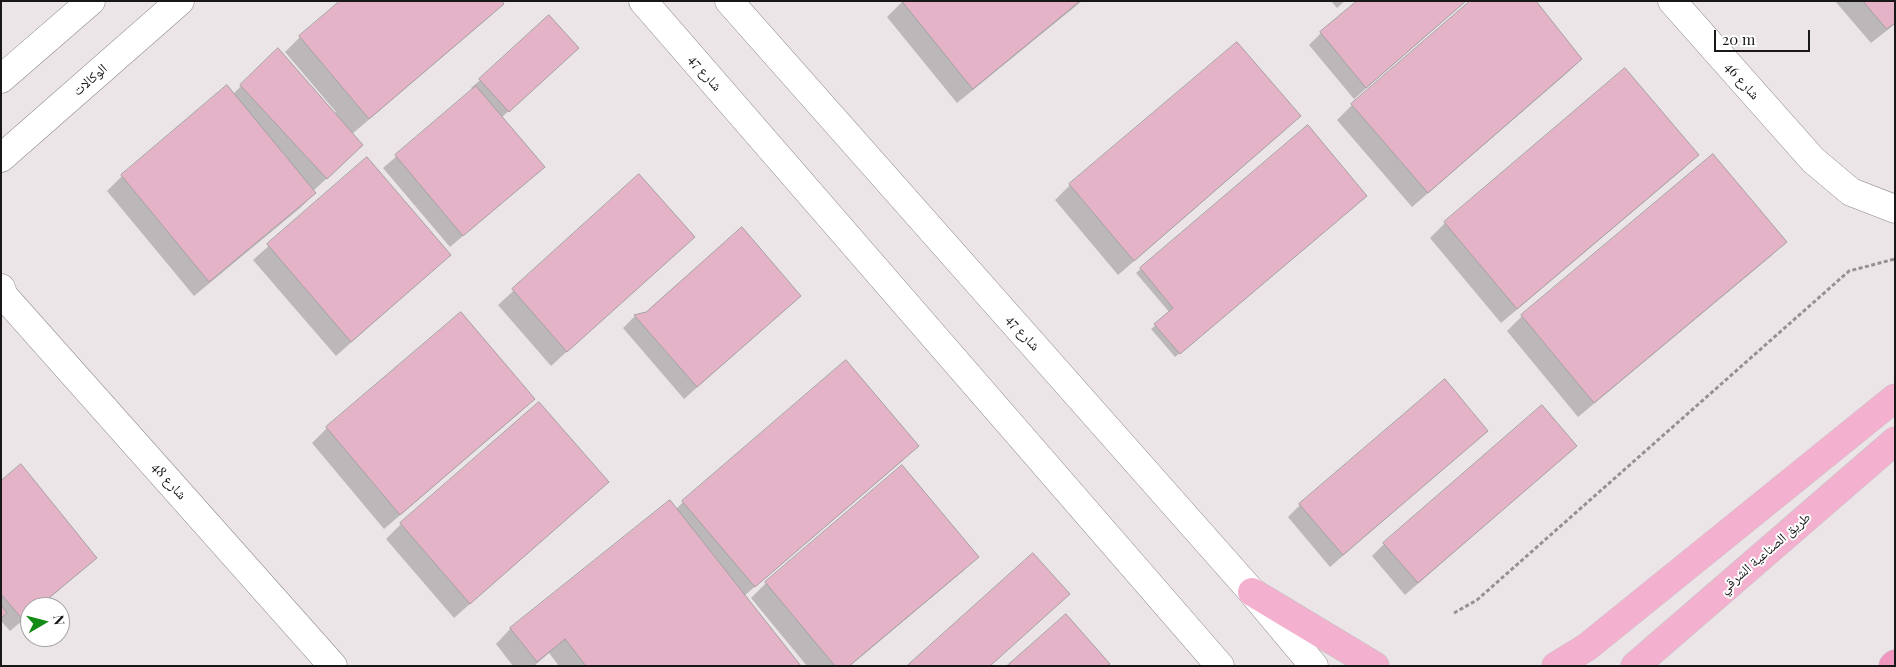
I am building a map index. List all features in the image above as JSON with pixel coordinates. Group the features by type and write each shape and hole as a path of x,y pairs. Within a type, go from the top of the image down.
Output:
{"main road":[{"path":"1556,666 1587,647 1895,398"},
{"name":"طريق الصناعية الشرقي","path":"1634,666 1895,441"},
{"path":"1252,592 1375,666"}],"street":[{"path":"1,79 91,1"},
{"name":"الوكالات","path":"1,158 180,1"},
{"name":"شارع 47","path":"642,1 1220,666"},
{"name":"شارع 47","path":"729,1 1252,592 1314,666"},
{"name":"شارع 46","path":"1672,1 1813,160 1851,192 1895,209"},
{"name":"شارع 48","path":"2,293 333,666"}],"path":[{"path":"1454,613 1477,600 1849,272 1895,259"}],"building":[{"path":"340,1 502,1 504,4 369,119 299,36"},
{"path":"902,1 1080,1 973,89"},
{"path":"1357,1 1466,1 1366,88 1320,32"},
{"path":"1470,1 1536,1 1582,59 1428,193 1351,104"},
{"path":"1863,1 1895,1 1895,23 1887,29"},
{"path":"549,15 579,48 509,112 479,79"},
{"path":"1237,42 1301,116 1134,261 1069,184"},
{"path":"278,48 363,145 327,179 240,85"},
{"path":"1625,68 1699,155 1517,309 1444,222"},
{"path":"227,85 316,193 209,282 121,175"},
{"path":"476,86 545,167 463,236 395,155"},
{"path":"1308,125 1367,196 1180,354 1154,324 1173,308 1140,268"},
{"path":"1713,154 1787,242 1594,403 1521,315"},
{"path":"367,157 451,255 351,342 267,244"},
{"path":"639,174 695,237 567,352 512,289"},
{"path":"742,227 801,296 697,387 634,315 646,312"},
{"path":"461,312 535,399 400,515 326,427"},
{"path":"846,360 919,446 755,587 682,501"},
{"path":"1445,379 1488,431 1343,555 1299,504"},
{"path":"539,402 609,482 470,604 400,523"},
{"path":"1542,405 1577,446 1418,583 1383,543"},
{"path":"21,464 97,558 50,597 20,597 20,616 1,594 1,481"},
{"path":"902,465 979,557 849,666 835,666 765,582"},
{"path":"670,500 801,666 586,666 565,639 537,662 510,628"},
{"path":"1033,553 1070,594 990,666 907,666"},
{"path":"1,605 7,613 1,618"},
{"path":"1066,614 1110,664 1108,666 1007,666"}]}
